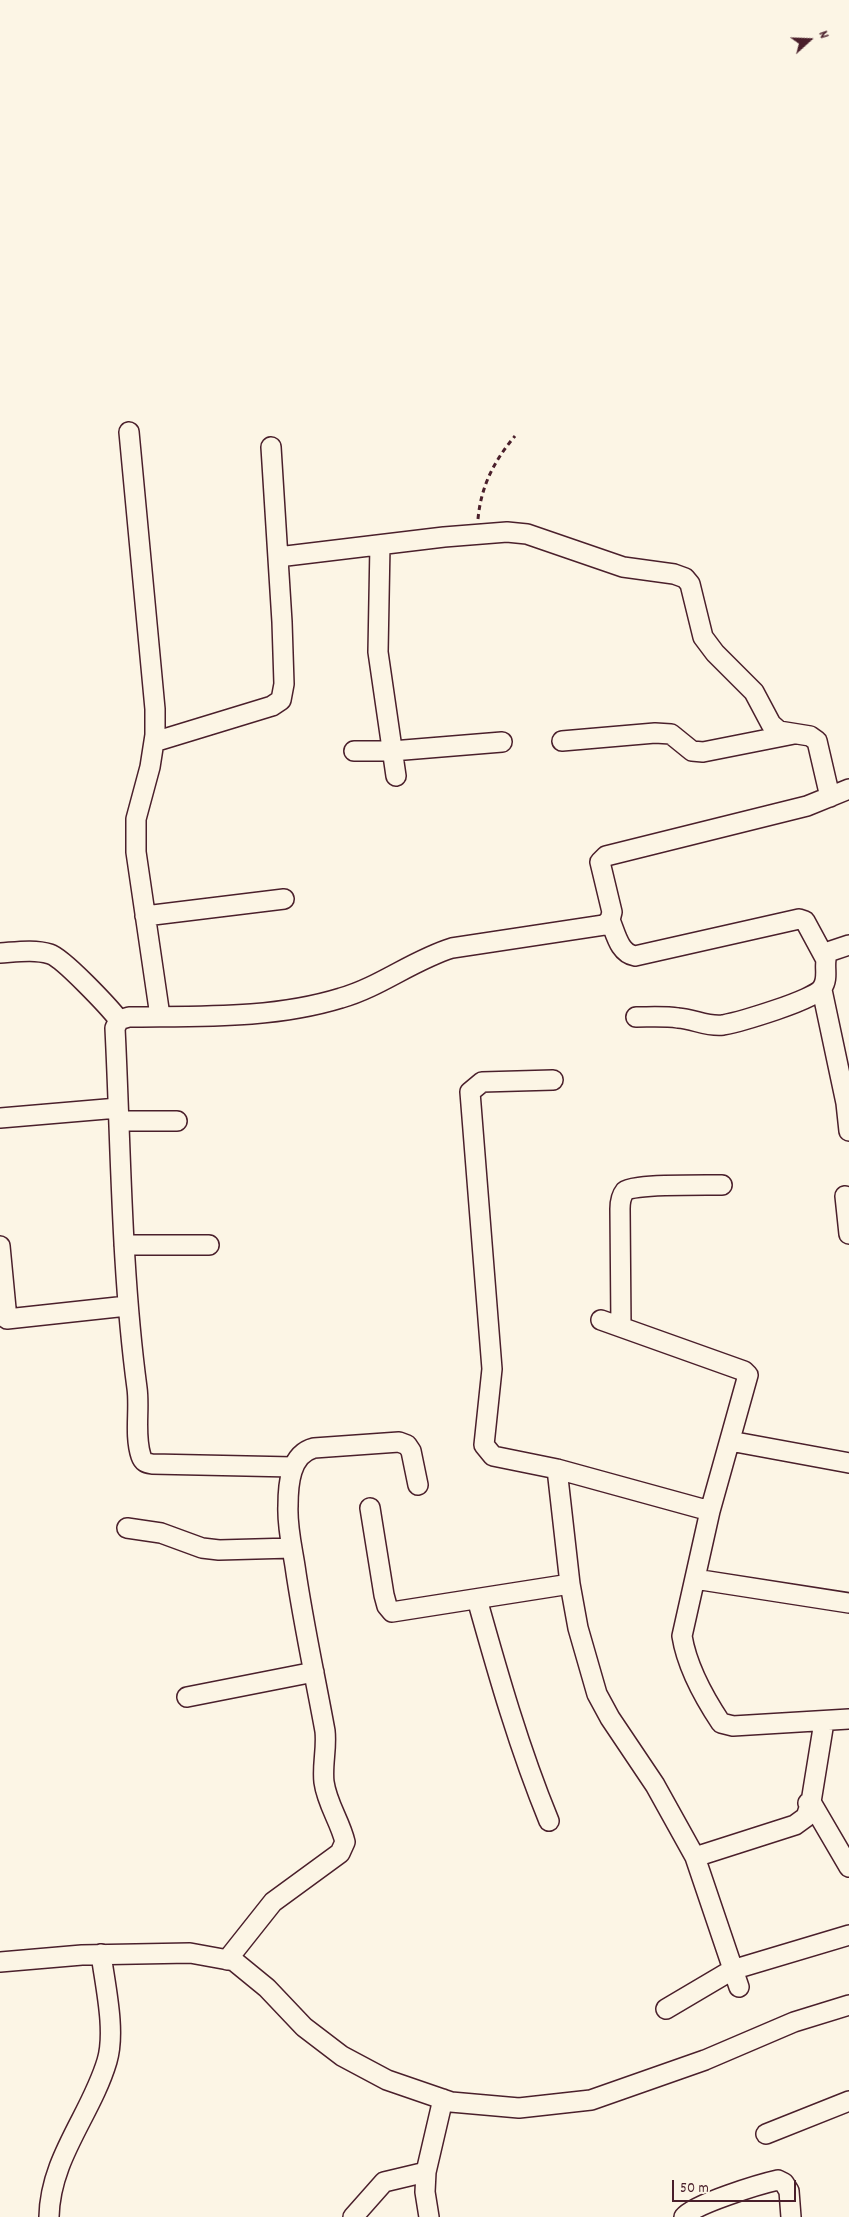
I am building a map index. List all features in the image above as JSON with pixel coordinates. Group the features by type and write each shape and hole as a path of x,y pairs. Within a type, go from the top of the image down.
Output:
{"street":[{"path":"129,432 155,709 154,742 150,767 136,819 136,852 160,1016"},
{"path":"154,742 272,706 281,700 284,684 271,447"},
{"path":"278,558 380,544 507,532 527,534 623,567 674,574 685,578 692,592 703,637 715,654 754,692 770,724 779,731 810,736 817,741 830,797"},
{"path":"380,544 378,652 396,776"},
{"path":"562,740 655,733 671,734 692,751 703,752 797,734"},
{"path":"354,751 392,751 502,742"},
{"path":"294,1467 152,1464 144,1461 140,1454 139,1404 127,1306 124,1245 114,1028 119,1020 129,1017 300,1009 343,998 430,955 452,948 604,925 610,920 612,912 600,862 606,856 768,817 807,806 849,789"},
{"path":"145,916 284,899"},
{"path":"610,920 622,948 628,955 635,956 799,919 805,921 825,958 826,982 822,990 805,1000 723,1025 705,1025 680,1018 636,1017"},
{"path":"825,958 828,952 849,945"},
{"path":"0,953 34,951 52,955 103,1000 119,1020"},
{"path":"822,990 846,1103 849,1131"},
{"path":"554,1080 482,1082 470,1092 492,1369 484,1445 493,1456 557,1469 710,1511"},
{"path":"0,1118 119,1114 177,1121"},
{"path":"621,1327 620,1209 621,1199 625,1190 646,1186 722,1185"},
{"path":"845,1196 849,1234"},
{"path":"124,1245 209,1245"},
{"path":"0,1246 7,1319 127,1306"},
{"path":"602,1320 747,1372 748,1375 710,1511 682,1636 685,1657 709,1705 721,1722 733,1726 849,1719"},
{"path":"730,1441 849,1463"},
{"path":"227,1960 273,1902 344,1848 343,1833 328,1799 324,1781 323,1765 327,1745 301,1612 292,1548 288,1508 294,1467 302,1453 314,1448 399,1442 407,1445 411,1451 418,1485"},
{"path":"557,1469 570,1584 580,1635 597,1694 610,1718 655,1785 694,1857 739,1987"},
{"path":"370,1508 381,1578 390,1610 396,1612 570,1584"},
{"path":"127,1528 160,1533 211,1549 292,1548"},
{"path":"695,1579 849,1603"},
{"path":"477,1599 507,1707 527,1767 549,1820"},
{"path":"187,1696 314,1672"},
{"path":"694,1857 795,1824 806,1817 824,1722"},
{"path":"809,1803 849,1867"},
{"path":"666,2009 732,1970 849,1935"},
{"path":"0,1962 101,1954 190,1953 234,1961 267,1988 304,2027 342,2056 387,2080 451,2102 519,2108 591,2100 704,2060 794,2022 849,2005"},
{"path":"49,2217 51,2191 57,2170 108,2060 110,2030 101,1954"},
{"path":"429,2217 425,2192 426,2172 443,2099"},
{"path":"766,2134 849,2101"},
{"path":"353,2217 384,2182 426,2172"},
{"path":"684,2217 689,2212 709,2202 778,2180 784,2183 788,2191 791,2217"}],"path":[{"path":"477,534 480,500 485,481 515,436"}]}
